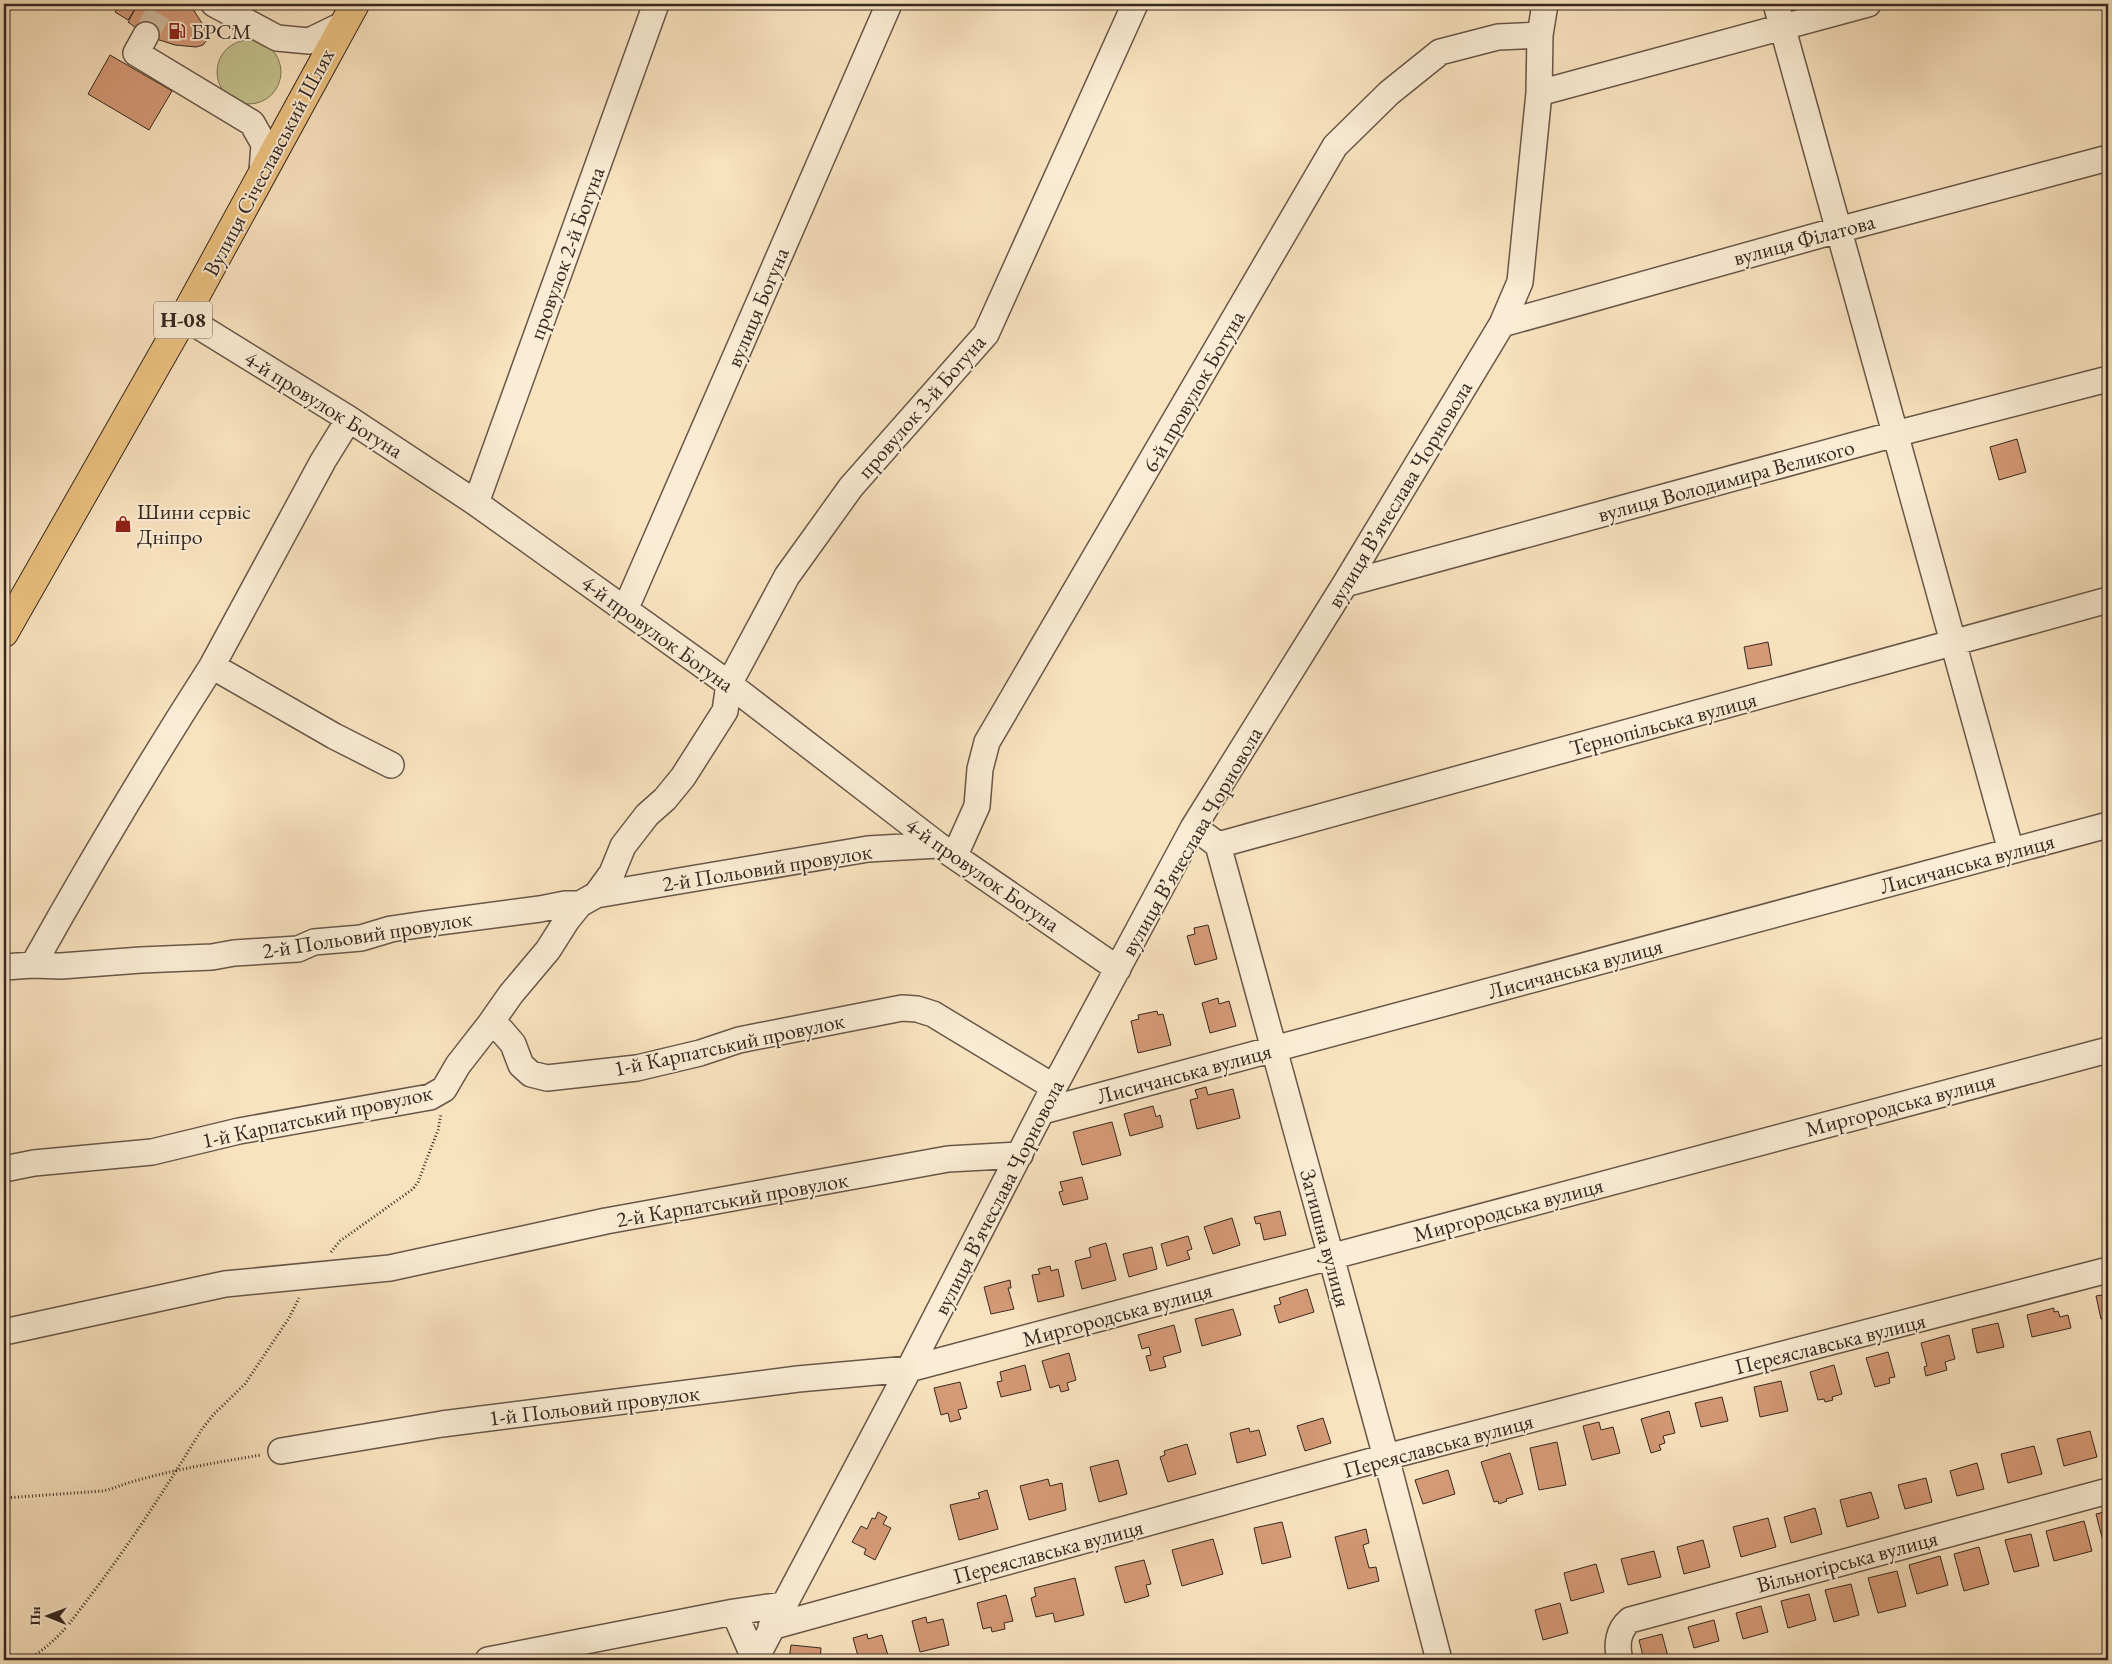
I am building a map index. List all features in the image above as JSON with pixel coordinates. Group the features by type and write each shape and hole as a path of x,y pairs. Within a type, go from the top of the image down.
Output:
{"main road":[{"name":"Вулиця Січеславський Шлях","path":"4,633 184,317 348,15"}],"street":[{"path":"214,4 277,38 309,41 348,15"},
{"name":"провулок 2-й Богуна","path":"476,503 656,4"},
{"name":"вулиця Богуна","path":"625,610 889,4"},
{"name":"провулок 3-й Богуна","path":"490,1024 511,994 548,950 567,920 612,873 623,846 646,815 665,799 683,777 725,711 729,684 787,576 852,487 986,334 1135,4"},
{"name":"вулиця Вʼячеслава Чорновола","path":"755,1660 909,1369 1054,1087 1193,828 1345,584 1502,324 1520,282 1540,93 1540,35 1545,4"},
{"path":"1776,4 2011,851"},
{"path":"1540,93 1868,4"},
{"path":"146,35 136,53 252,122 264,144 262,172"},
{"name":"6-й провулок Богуна","path":"946,850 977,806 980,769 987,742 1335,146 1389,93 1440,52 1498,38 1540,35"},
{"name":"вулиця Філатова","path":"1502,324 1838,230 2108,158"},
{"name":"4-й провулок Богуна","path":"184,317 349,419 476,503 729,684 946,850 1118,968"},
{"name":"вулиця Володимира Великого","path":"1345,584 1895,434 2108,379"},
{"path":"33,965 150,762 212,666 323,460 349,419"},
{"name":"Тернопільська вулиця","path":"1218,845 2108,600"},
{"path":"212,666 354,747 391,765"},
{"name":"Лисичанська вулиця","path":"1043,1111 2108,825"},
{"path":"1193,828 1218,845"},
{"name":"Затишна вулиця","path":"1218,845 1386,1458 1439,1660"},
{"name":"2-й Польовий провулок","path":"4,967 61,966 212,957 234,953 298,949 314,942 360,938 391,929 540,909 868,849 946,850"},
{"name":"1-й Карпатський провулок","path":"4,1169 64,1160 152,1152 239,1131 430,1097 444,1089 458,1066 490,1024 501,1030 513,1044 521,1065 531,1074 548,1078 637,1068 700,1054 739,1040 902,1008 917,1009 932,1014 1054,1087"},
{"name":"Миргородська вулиця","path":"909,1369 2108,1050"},
{"name":"2-й Карпатський провулок","path":"4,1332 225,1284 390,1268 606,1221 948,1159 1020,1155"},
{"name":"Переяславська вулиця","path":"771,1627 1386,1458 2108,1270"},
{"name":"1-й Польовий провулок","path":"281,1451 442,1424 798,1379 909,1369"},
{"name":"Вільногірська вулиця","path":"1620,1660 1618,1654 1619,1634 1630,1620 2108,1490"},
{"path":"488,1660 734,1612 783,1605"},
{"path":"734,1612 755,1660"}],"path":[{"path":"27,1660 46,1648 72,1623 120,1557 213,1415 245,1384 289,1318 311,1275 340,1241 412,1189 418,1182 438,1130 444,1089"},
{"path":"4,1498 102,1492 133,1481 175,1471 281,1451"}],"shaded area":[{"path":"249,40 261,42 272,49 279,60 281,72 279,84 272,95 261,102 249,104 237,102 226,95 219,84 217,72 219,60 226,49 237,42"}],"building":[{"path":"120,4 138,4 128,20 115,12"},
{"path":"138,4 186,4 193,9 205,28 206,41 203,45 196,47 175,45 147,36 128,22"},
{"path":"110,55 172,91 149,130 88,94"},
{"path":"2017,439 2026,472 1999,480 1990,447"},
{"path":"1768,642 1772,665 1748,669 1744,647"},
{"path":"1208,925 1217,959 1195,965 1187,936 1195,934 1194,928"},
{"path":"1218,998 1219,1004 1229,1001 1236,1026 1210,1033 1202,1003"},
{"path":"1157,1011 1158,1015 1163,1014 1171,1045 1138,1053 1131,1021 1139,1019 1138,1015"},
{"path":"1206,1087 1208,1095 1233,1089 1240,1118 1197,1129 1190,1100 1198,1098 1195,1090"},
{"path":"1153,1106 1156,1117 1160,1115 1163,1127 1130,1136 1124,1114"},
{"path":"1112,1122 1121,1155 1082,1165 1073,1132"},
{"path":"1082,1177 1088,1199 1063,1205 1059,1192 1063,1191 1060,1182"},
{"path":"1280,1211 1286,1235 1264,1240 1260,1223 1256,1224 1254,1217"},
{"path":"1232,1218 1240,1245 1213,1254 1204,1227"},
{"path":"1188,1236 1192,1249 1187,1251 1190,1259 1167,1266 1161,1244"},
{"path":"1106,1243 1116,1280 1082,1289 1075,1261 1091,1257 1089,1248"},
{"path":"1152,1247 1157,1269 1129,1277 1123,1254"},
{"path":"1050,1266 1051,1271 1058,1269 1064,1296 1038,1302 1032,1275 1040,1274 1038,1269"},
{"path":"1010,1280 1011,1288 1008,1288 1014,1309 991,1314 984,1287"},
{"path":"1307,1289 1314,1312 1279,1323 1274,1306 1281,1304 1279,1298"},
{"path":"2108,1294 2108,1317 2101,1319 2096,1296"},
{"path":"2054,1308 2054,1312 2058,1311 2060,1317 2068,1315 2071,1328 2032,1337 2027,1315"},
{"path":"1233,1309 1241,1335 1202,1346 1195,1319"},
{"path":"1998,1323 2004,1347 1977,1353 1972,1329"},
{"path":"1174,1325 1181,1352 1163,1357 1166,1367 1150,1371 1146,1356 1151,1355 1149,1347 1142,1349 1138,1335"},
{"path":"1949,1335 1955,1359 1945,1362 1947,1370 1926,1376 1924,1367 1927,1366 1921,1343"},
{"path":"1888,1352 1895,1377 1889,1378 1890,1383 1875,1387 1866,1358"},
{"path":"1069,1353 1076,1380 1067,1383 1069,1390 1061,1392 1059,1385 1050,1388 1042,1361"},
{"path":"1025,1365 1031,1390 1001,1397 997,1382 1002,1381 1000,1372"},
{"path":"1834,1365 1842,1394 1832,1397 1833,1400 1825,1402 1824,1399 1818,1400 1810,1372"},
{"path":"1781,1381 1788,1411 1760,1417 1754,1387"},
{"path":"960,1382 967,1408 958,1410 961,1419 950,1422 948,1413 941,1415 934,1388"},
{"path":"1722,1397 1728,1421 1701,1427 1695,1403"},
{"path":"1669,1411 1675,1433 1663,1436 1665,1443 1659,1445 1661,1450 1651,1453 1641,1419"},
{"path":"1323,1418 1331,1443 1305,1451 1297,1426"},
{"path":"1599,1422 1601,1430 1613,1427 1620,1453 1592,1460 1583,1426"},
{"path":"1249,1428 1250,1432 1259,1430 1266,1455 1237,1463 1230,1433"},
{"path":"2090,1431 2097,1457 2064,1466 2057,1439"},
{"path":"1557,1442 1566,1485 1539,1490 1530,1448"},
{"path":"1187,1444 1196,1474 1168,1482 1160,1457 1165,1455 1164,1451"},
{"path":"2034,1446 2042,1474 2008,1483 2001,1454"},
{"path":"1510,1453 1523,1494 1506,1499 1507,1501 1499,1504 1498,1501 1494,1502 1481,1462"},
{"path":"1118,1460 1127,1494 1099,1502 1090,1467"},
{"path":"1977,1463 1984,1489 1957,1496 1950,1471"},
{"path":"1448,1470 1455,1494 1423,1504 1415,1480"},
{"path":"1926,1478 1932,1502 1905,1509 1898,1485"},
{"path":"1048,1479 1050,1486 1062,1483 1066,1510 1029,1520 1020,1486"},
{"path":"987,1490 998,1529 959,1540 950,1505 980,1498 978,1493"},
{"path":"1871,1492 1879,1518 1847,1527 1840,1500"},
{"path":"1815,1508 1822,1534 1791,1543 1784,1517"},
{"path":"2108,1511 2108,1543 2104,1545 2096,1514"},
{"path":"878,1512 887,1517 883,1524 891,1528 875,1560 864,1554 866,1549 852,1542 861,1526 867,1529 872,1518 875,1519"},
{"path":"1768,1518 1776,1547 1741,1557 1733,1527"},
{"path":"2084,1521 2092,1551 2054,1561 2046,1531"},
{"path":"1282,1522 1291,1557 1262,1564 1254,1528"},
{"path":"1366,1529 1369,1543 1363,1545 1369,1568 1376,1567 1379,1581 1348,1589 1335,1537"},
{"path":"2031,1534 2039,1566 2014,1572 2005,1540"},
{"path":"1213,1539 1223,1574 1182,1586 1172,1550"},
{"path":"1703,1540 1710,1567 1684,1574 1677,1547"},
{"path":"1979,1547 1989,1584 1964,1591 1954,1554"},
{"path":"1654,1551 1661,1577 1628,1585 1621,1559"},
{"path":"1940,1556 1948,1585 1917,1594 1909,1565"},
{"path":"1144,1560 1151,1584 1146,1585 1149,1596 1125,1603 1115,1567"},
{"path":"1596,1564 1604,1592 1571,1601 1564,1573"},
{"path":"1897,1571 1906,1606 1878,1613 1868,1578"},
{"path":"1075,1578 1084,1615 1055,1622 1053,1613 1036,1617 1031,1598 1036,1596 1034,1588"},
{"path":"1851,1584 1859,1615 1834,1622 1825,1590"},
{"path":"1809,1594 1816,1620 1788,1628 1781,1601"},
{"path":"1006,1595 1013,1621 1004,1623 1005,1629 992,1632 991,1627 983,1629 977,1603"},
{"path":"1560,1603 1568,1633 1543,1640 1535,1610"},
{"path":"1761,1606 1768,1632 1743,1639 1736,1613"},
{"path":"926,1617 927,1623 943,1619 949,1645 920,1652 912,1621"},
{"path":"1714,1620 1719,1641 1694,1648 1688,1627"},
{"path":"867,1634 868,1639 882,1635 889,1659 859,1660 853,1638"},
{"path":"1662,1634 1669,1660 1644,1660 1639,1640"},
{"path":"791,1645 821,1648 820,1660 789,1660"}],"tunnel":[{"path":"146,35 163,4"}],"place":[{"name":"БРСМ","path":"177,31"},
{"name":"Шини сервіс Дніпро","path":"123,524"}]}
